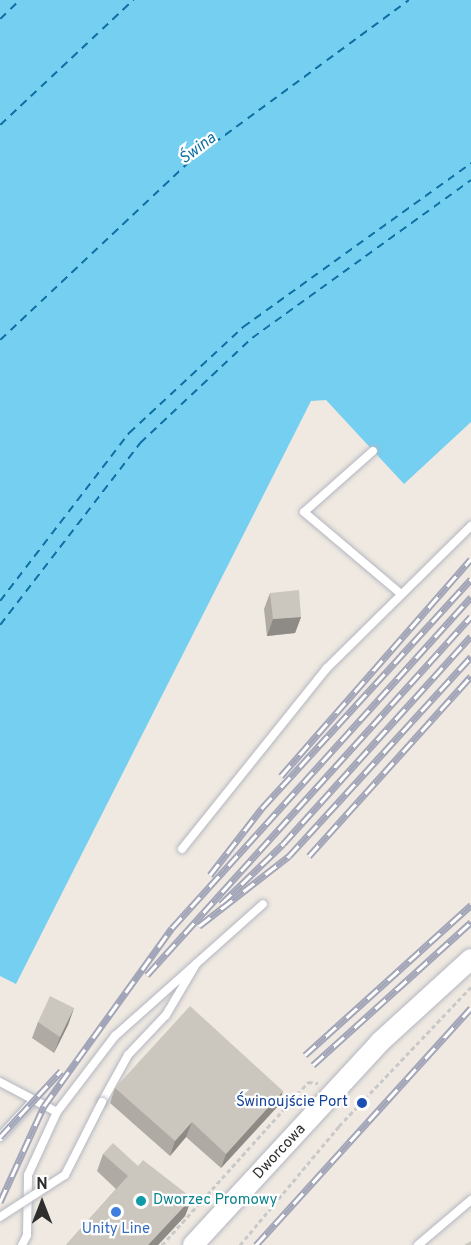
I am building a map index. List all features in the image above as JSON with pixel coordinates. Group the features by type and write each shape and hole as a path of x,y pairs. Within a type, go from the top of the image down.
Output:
{"street":[{"name":"Dworcowa","path":"194,1245 380,1042 471,959"}],"lane":[{"path":"373,450 304,512 401,594"},
{"path":"182,849 326,669 471,526"},
{"path":"22,1245 27,1235 28,1175 57,1112 114,1036 263,904"},
{"path":"0,1217 64,1174 128,1055 157,1024 200,958"},
{"path":"0,1082 57,1112"},
{"path":"0,1137 33,1101"},
{"path":"418,1245 471,1200"}],"path":[{"path":"240,1245 339,1126 471,987"}],"water":[{"name":"Świna","path":"0,0 471,0 471,422 404,484 326,400 311,401 16,984 0,976"}],"building":[{"path":"299,590 301,617 273,619 270,593"},
{"path":"50,996 74,1008 60,1037 38,1022"},
{"path":"190,1006 283,1091 226,1154 192,1122 175,1141 115,1088"},
{"name":"Dworzec Promowy","path":"113,1143 138,1166 143,1160 192,1198 148,1245 66,1245 128,1176 103,1154"}],"ferry route":[{"path":"0,19 20,0"},
{"path":"0,125 133,0"},
{"path":"0,340 191,160 409,0"},
{"path":"0,601 129,433 243,327 471,163"},
{"path":"0,625 140,443 252,338 471,180"}],"railway":[{"path":"281,776 471,559"},
{"path":"210,875 262,808 471,579"},
{"path":"0,1202 44,1106 172,928 471,597"},
{"path":"147,975 471,617"},
{"path":"221,904 283,844 471,636"},
{"path":"199,926 289,856 471,657"},
{"path":"309,856 471,676"},
{"path":"305,1055 471,905"},
{"path":"313,1065 471,922"},
{"path":"256,1245 471,1008"},
{"path":"0,1137 61,1071"}],"place":[{"name":"Świnoujście Port","path":"362,1103"},
{"name":"Dworzec Promowy","path":"141,1201"},
{"name":"Unity Line","path":"116,1212"}]}
